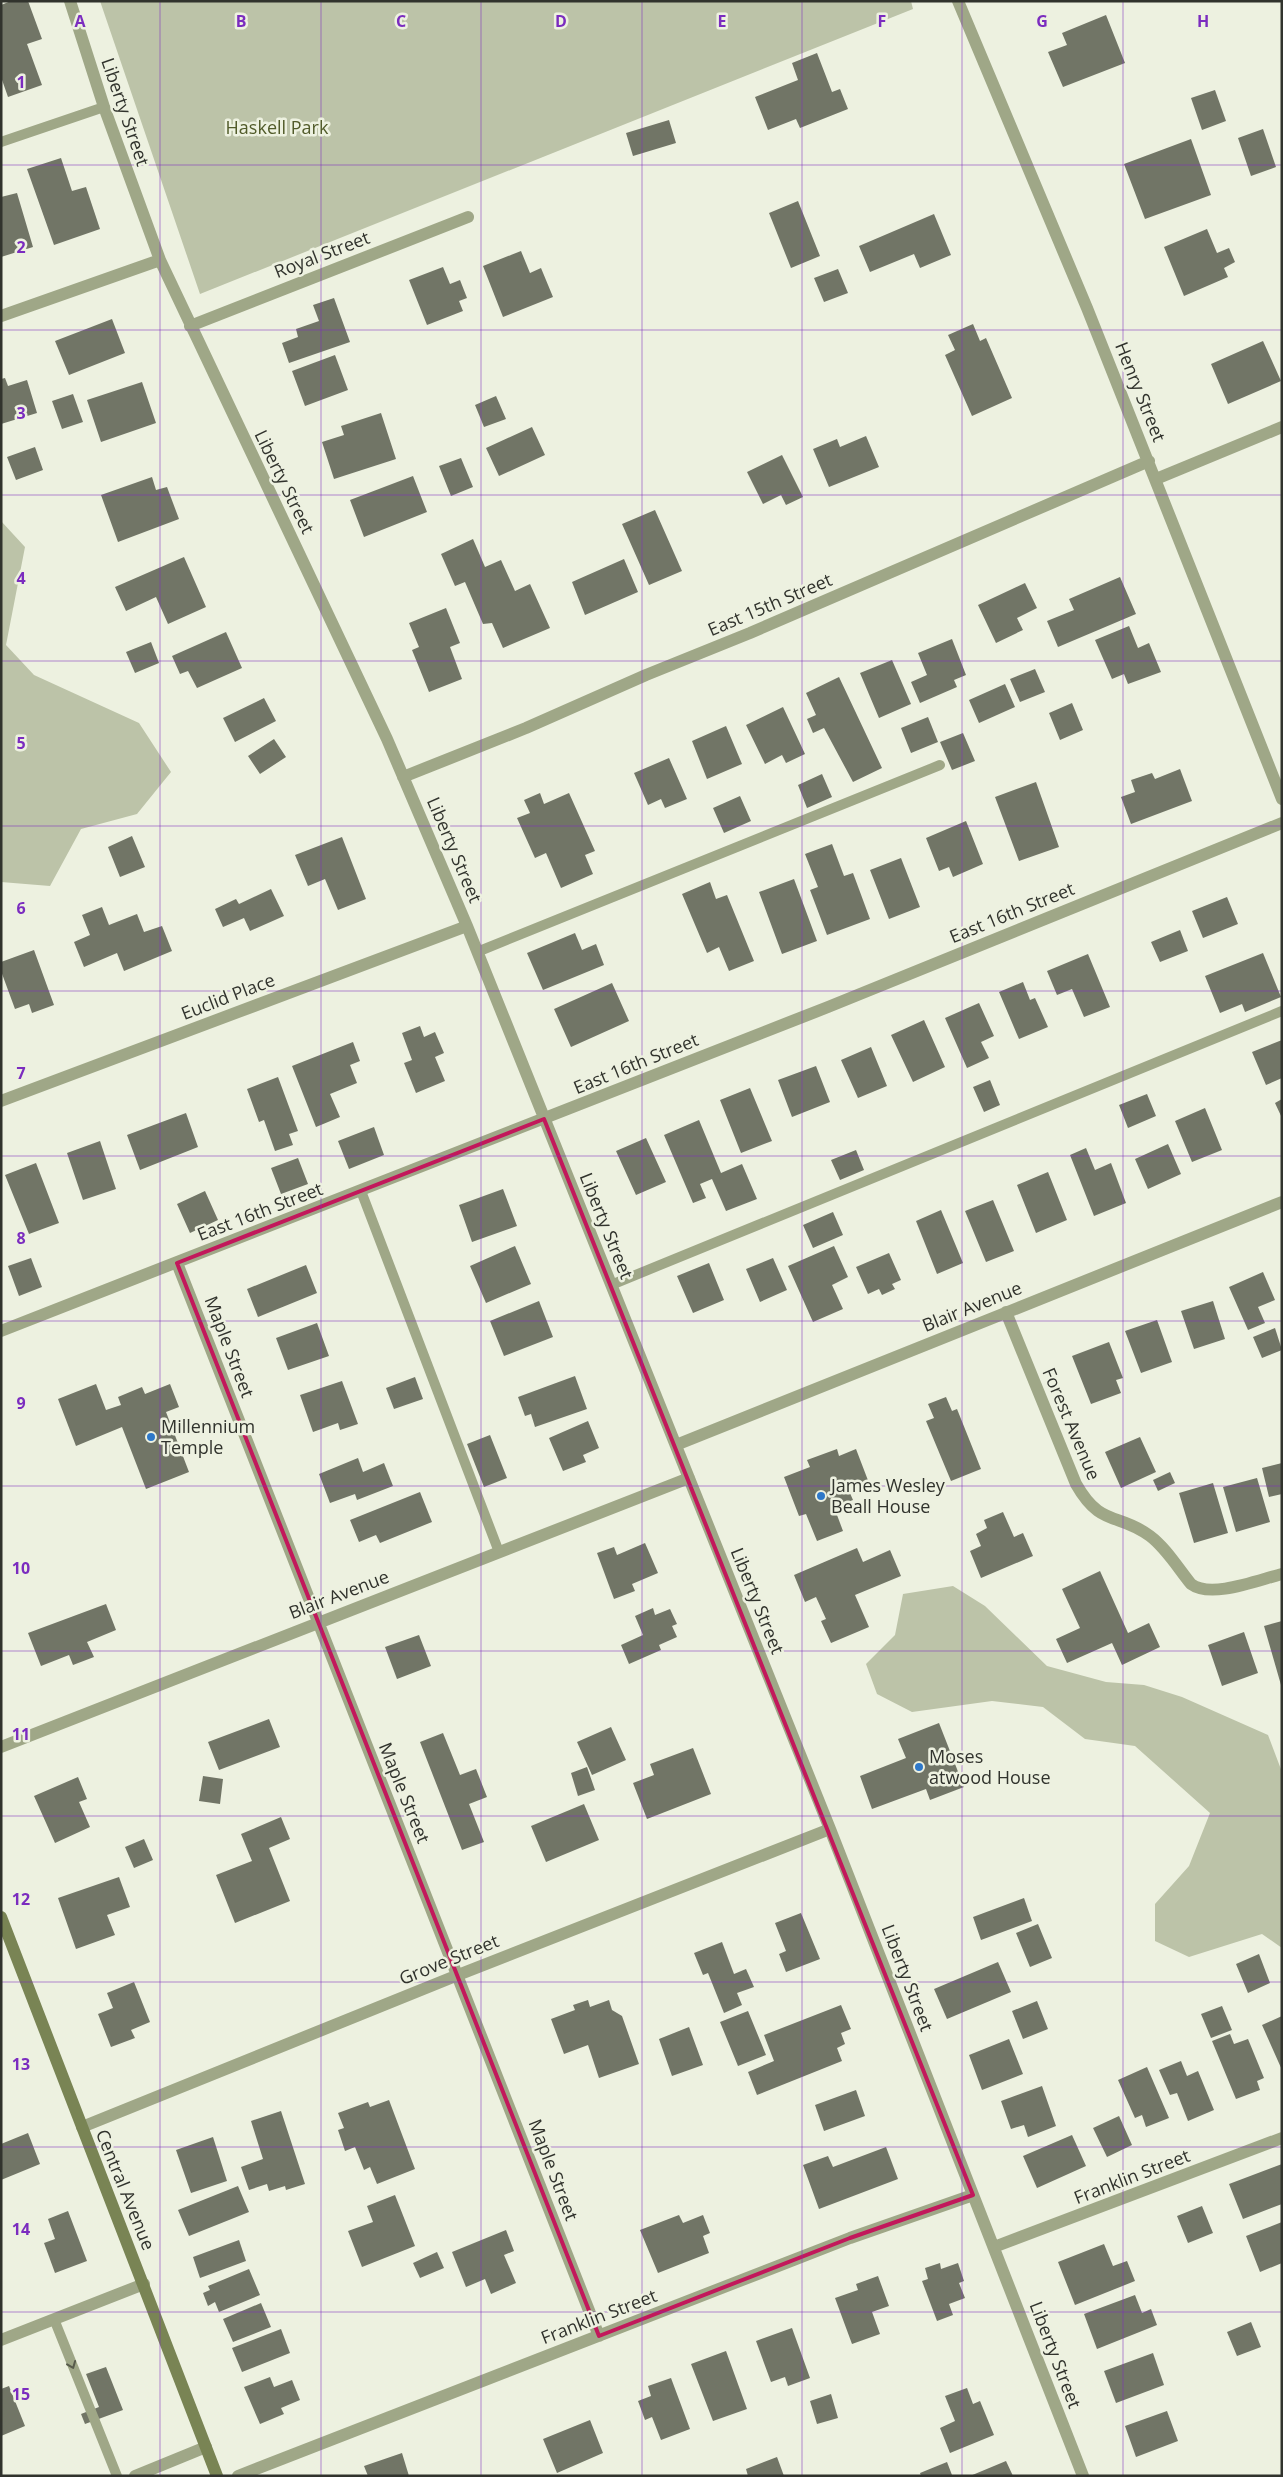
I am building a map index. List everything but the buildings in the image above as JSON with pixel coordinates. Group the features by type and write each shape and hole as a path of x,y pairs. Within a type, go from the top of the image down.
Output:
{"street":[{"name":"Liberty Street","path":"70,1 104,107 160,260 403,777 477,952 830,1830 1083,2476"},
{"name":"Henry Street","path":"958,1 1087,308 1282,798"},
{"name":"Royal Street","path":"190,326 468,217"},
{"path":"1,316 160,260"},
{"path":"1156,479 1282,427"},
{"name":"East 15th Street","path":"403,777 526,728 646,674 750,633 1149,461"},
{"name":"East 16th Street","path":"1,1331 828,1007 1282,823"},
{"name":"Euclid Place","path":"1,1102 466,926"},
{"name":"Blair Avenue","path":"676,1445 1282,1202"},
{"name":"Maple Street","path":"177,1263 599,2336"},
{"name":"Forest Avenue","path":"1006,1312 1076,1484 1086,1503 1098,1513 1150,1536 1191,1584 1198,1589 1215,1590 1282,1574"},
{"name":"Blair Avenue","path":"1,1747 689,1478"},
{"name":"Grove Street","path":"82,2127 458,1975 830,1830"},
{"name":"Central Avenue","path":"1,1916 5,1933 144,2284 217,2476"},
{"name":"Franklin Street","path":"994,2248 1282,2138"},
{"name":"Franklin Street","path":"238,2476 850,2238 974,2195"},
{"path":"1,2340 144,2284"},
{"path":"134,2476 206,2447"}],"lane":[{"path":"1,142 104,107"},
{"path":"477,952 940,765"},
{"path":"611,1285 1282,1011"},
{"path":"361,1191 498,1552"},
{"path":"54,2320 118,2476"}],"highlighted area":[{"path":"544,1119 973,2195 850,2238 599,2336 177,1263"}],"green space":[{"name":"Haskell Park","path":"100,1 911,1 913,9 200,294"},
{"path":"1,521 25,547 6,645 34,675 139,723 171,772 137,814 81,829 50,886 1,882"},
{"path":"953,1586 985,1606 1047,1666 1106,1682 1144,1685 1182,1697 1268,1735 1282,1772 1282,1948 1262,1934 1189,1957 1155,1941 1155,1904 1189,1866 1210,1813 1135,1746 1085,1739 1043,1707 992,1701 912,1712 877,1694 866,1664 895,1635 903,1594"}],"place":[{"name":"Millennium Temple","path":"151,1437"},
{"name":"James Wesley Beall House","path":"821,1496"},
{"name":"Moses atwood House","path":"919,1767"}]}
